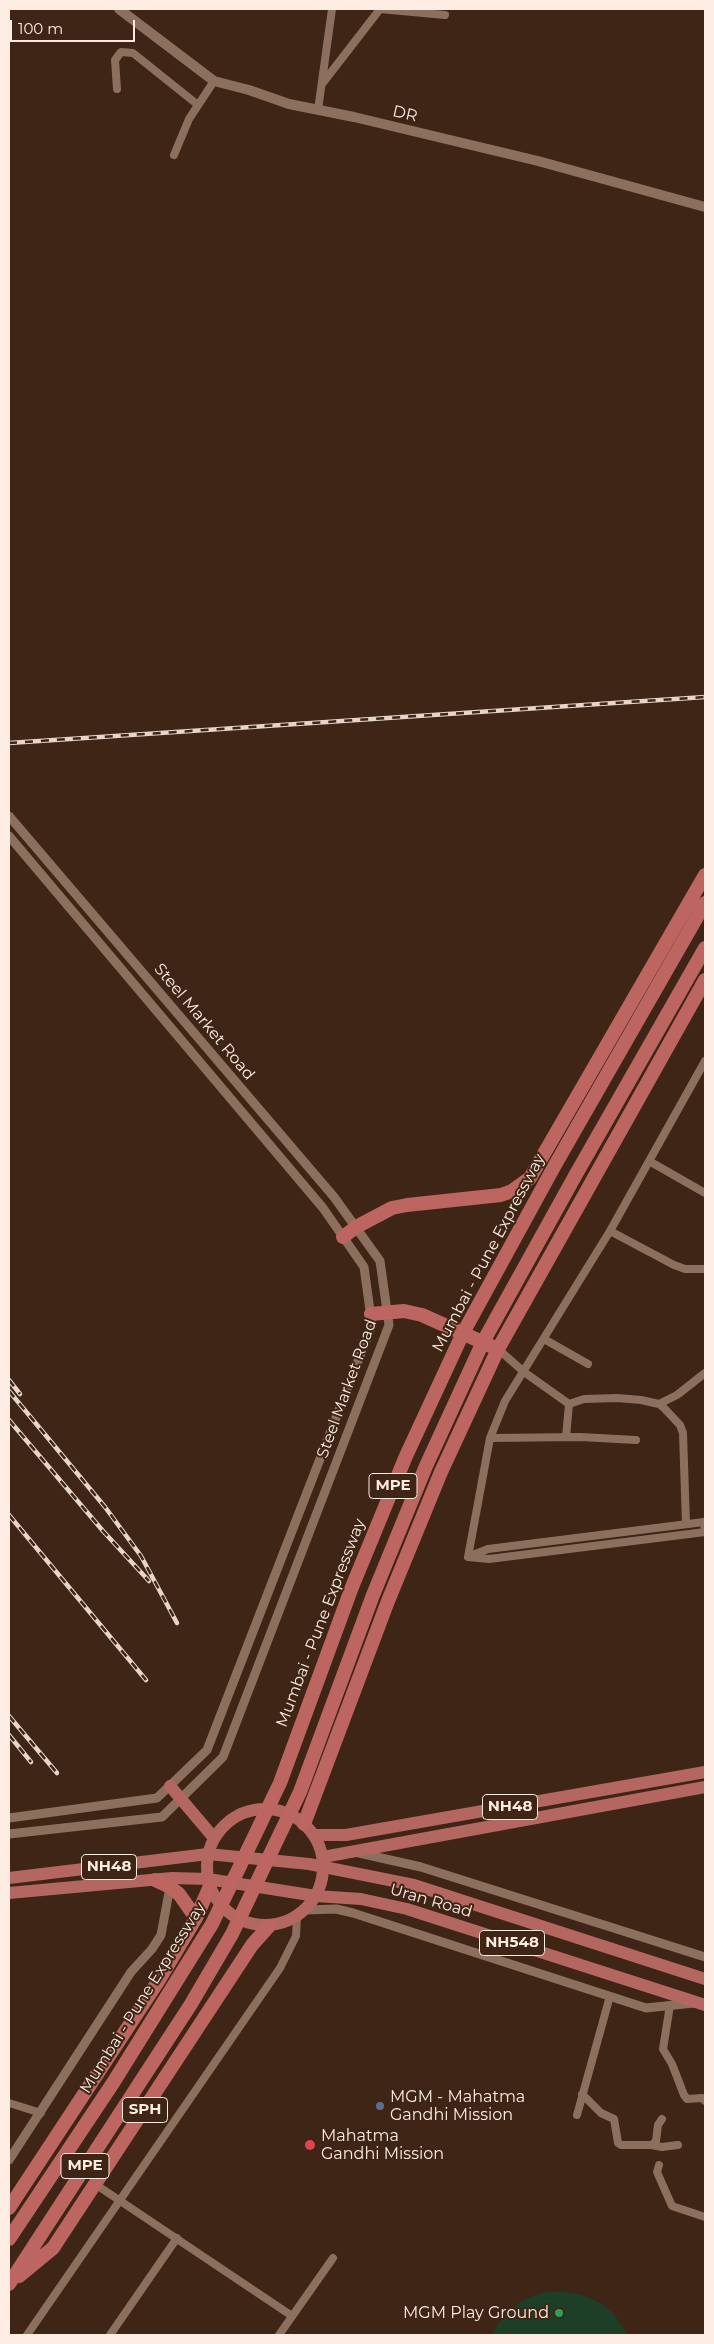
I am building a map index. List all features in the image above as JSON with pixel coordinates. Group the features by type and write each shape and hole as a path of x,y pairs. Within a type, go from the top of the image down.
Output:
{"highway":[{"path":"343,1236 385,1211 406,1205 489,1197 512,1191 530,1178 705,875"},
{"name":"Mumbai - Pune Expressway","path":"9,2239 113,2082 212,1924 280,1783 352,1586 406,1456 463,1333 555,1165 705,903"},
{"name":"MPE","path":"9,2285 191,2004 232,1934 300,1792 372,1595 426,1466 483,1342 705,948"},
{"path":"304,1824 395,1583 441,1472 498,1349 705,980"},
{"path":"371,1314 387,1311 404,1311 422,1315 498,1349"},
{"name":"NH48","path":"314,1835 346,1835 703,1772"},
{"path":"170,1786 214,1838"},
{"name":"NH48","path":"324,1862 356,1852 705,1787"},
{"path":"9,2208 159,1980 196,1918 209,1883 208,1854 214,1838 228,1821 256,1809 278,1810 292,1815 314,1835 324,1862 316,1896 301,1913 284,1923 269,1926 254,1925 233,1916 221,1906 209,1883"},
{"path":"208,1854 324,1862"},
{"name":"NH48","path":"9,1878 208,1854"},
{"name":"Uran Road","path":"324,1862 414,1885 705,1979"},
{"path":"155,1880 170,1887 183,1898 196,1918"},
{"name":"NH48","path":"9,1894 155,1880 209,1883"},
{"name":"Uran Road","path":"209,1883 316,1896 361,1899 407,1909 701,2004"},
{"name":"SPH","path":"9,2285 53,2248 252,1946 269,1926"}],"main road":[{"name":"DR","path":"119,9 214,81 249,90 289,104 538,162 705,207"}],"street":[{"path":"318,110 332,9"},
{"path":"322,84 380,9 446,15"},
{"path":"117,89 115,60 121,52 133,53 198,105"},
{"path":"174,155 198,105 214,81"},
{"name":"Steel Market Road","path":"9,816 334,1197 380,1261 389,1325 223,1757 162,1817 9,1834"},
{"name":"Steel Market Road","path":"9,836 323,1208 364,1267 372,1325 207,1750 157,1798 9,1818"},
{"path":"468,1557 490,1438 506,1401 610,1231 705,1061"},
{"path":"649,1161 705,1193"},
{"path":"610,1231 674,1265 685,1269 705,1269"},
{"path":"544,1339 588,1364"},
{"path":"498,1349 524,1372 569,1404 598,1398 641,1400 659,1404 680,1425 683,1433 686,1524"},
{"path":"659,1404 677,1395 705,1373"},
{"path":"566,1437 569,1404"},
{"path":"490,1438 566,1437 636,1440"},
{"path":"468,1557 488,1549 686,1524 705,1527"},
{"path":"468,1557 489,1559 705,1527"},
{"path":"356,1852 421,1867 705,1957"},
{"path":"9,2160 131,1972 152,1950 161,1936 170,1887"},
{"path":"26,2335 280,1968 296,1936 301,1913 327,1909 353,1913 646,2008 701,2004"},
{"path":"576,2115 610,1996"},
{"path":"670,2005 663,2049 672,2064 687,2099 702,2098 705,2101"},
{"path":"582,2094 601,2113 614,2119 618,2143 662,2147 678,2145"},
{"path":"9,2103 41,2113"},
{"path":"650,2145 656,2140 658,2125 662,2119"},
{"path":"659,2165 657,2172 672,2206 705,2217"},
{"path":"95,2184 292,2316"},
{"path":"110,2335 176,2238"},
{"path":"279,2335 333,2258"}],"green space":[{"name":"MGM Play Ground","path":"560,2291 579,2294 597,2301 613,2313 628,2335 491,2335 506,2313 522,2301 540,2293"}],"railway":[{"path":"9,743 705,697"},
{"path":"9,1380 20,1394"},
{"path":"9,1391 105,1507 141,1556 177,1623"},
{"path":"9,1420 103,1531 149,1581"},
{"path":"9,1515 146,1680"},
{"path":"9,1716 57,1773"},
{"path":"9,1735 31,1762"}],"place":[{"name":"MGM - Mahatma Gandhi Mission","path":"380,2106"},
{"name":"Mahatma Gandhi Mission","path":"310,2145"},
{"name":"MGM Play Ground","path":"559,2313"}]}
